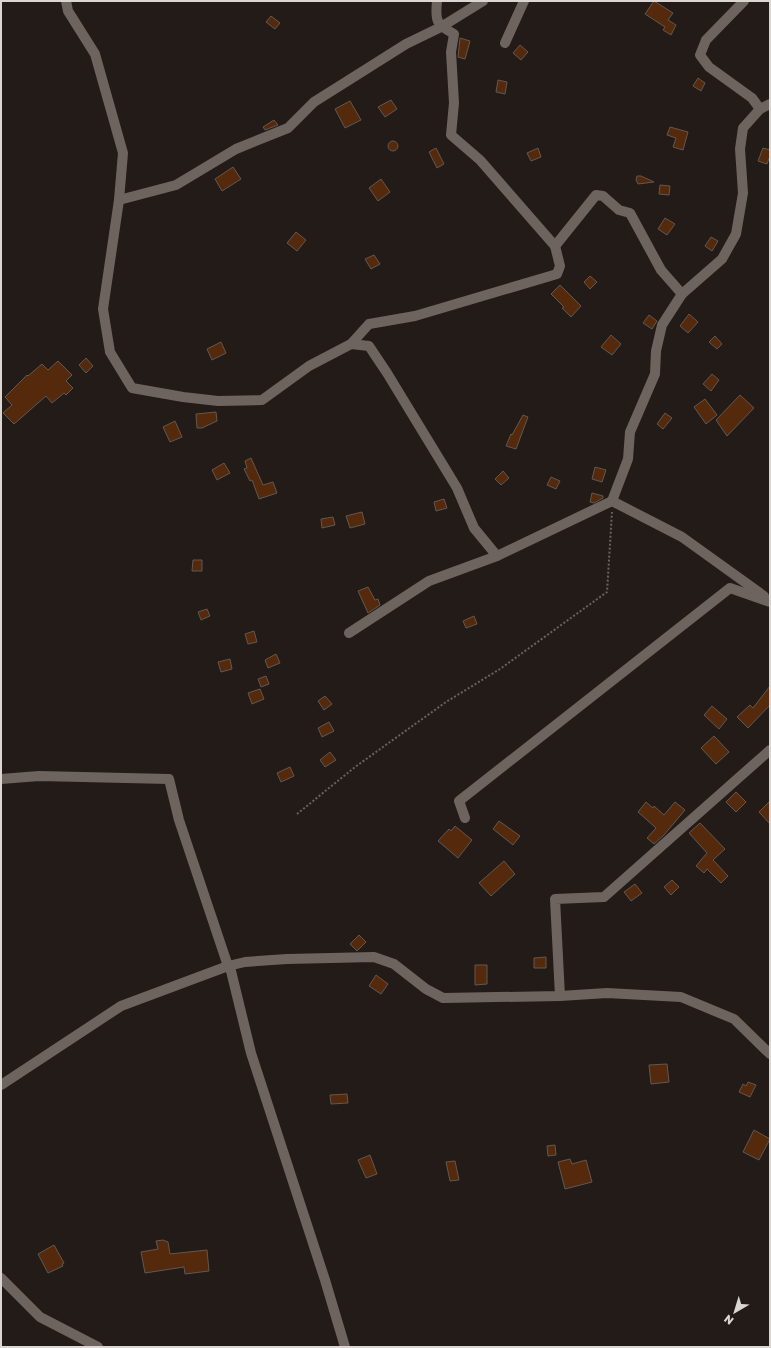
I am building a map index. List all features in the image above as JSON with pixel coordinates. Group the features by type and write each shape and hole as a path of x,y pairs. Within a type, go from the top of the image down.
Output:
{"street":[{"path":"66,1 68,11 95,54 123,153 119,200 103,309 110,352 132,388 183,397 218,401 262,400 309,366 351,344 369,324 415,316 557,274 560,266 555,246 480,160 451,135 454,103 451,52 454,34 442,27 435,16 437,1"},
{"path":"119,200 176,185 236,149 288,128 314,102 406,44 442,27 483,1"},
{"path":"504,43 524,1"},
{"path":"744,1 706,40 700,55 709,67 752,98 760,109"},
{"path":"349,633 429,581 497,556 612,501 628,459 630,432 655,374 656,351 662,325 682,294 722,258 736,234 743,193 740,149 743,128 760,109 770,104"},
{"path":"555,246 596,195 603,196 619,210 630,213 661,270 682,294"},
{"path":"351,344 369,346 457,488 474,528 497,556"},
{"path":"612,501 682,537 770,601"},
{"path":"465,818 459,801 730,588 770,601"},
{"path":"560,996 555,899 604,897 770,750"},
{"path":"1,779 39,776 169,779 179,820 228,966 231,971 251,1053 325,1280 345,1347"},
{"path":"1,1085 121,1006 228,966 245,962 287,959 374,957 394,964 426,989 444,998 560,996 607,993 681,997 734,1019 770,1054"},
{"path":"1,1278 40,1317 98,1347"}],"path":[{"path":"297,814 355,767 446,702 500,669 607,592 612,501"}],"building":[{"path":"654,1 673,13 668,20 676,25 671,35 663,30 665,27 645,14"},
{"path":"271,16 280,23 275,29 266,22"},
{"path":"460,38 470,41 465,59 458,57"},
{"path":"520,45 528,52 521,60 513,53"},
{"path":"698,78 705,83 701,91 693,86"},
{"path":"498,80 507,82 505,94 496,92"},
{"path":"391,100 397,109 385,117 378,107"},
{"path":"350,101 361,120 345,128 335,109"},
{"path":"274,120 278,125 265,130 263,127"},
{"path":"670,127 688,132 683,150 673,147 676,138 667,135"},
{"path":"393,141 398,146 393,151 388,146"},
{"path":"436,148 444,164 437,168 429,152"},
{"path":"538,148 541,157 531,161 527,153"},
{"path":"763,148 770,150 770,156 767,164 758,161"},
{"path":"233,167 241,179 222,191 215,179"},
{"path":"637,176 641,176 654,182 638,184 636,180"},
{"path":"381,179 390,192 378,201 369,188"},
{"path":"660,185 670,186 669,195 659,194"},
{"path":"665,218 675,224 667,235 658,229"},
{"path":"296,232 306,240 297,251 287,243"},
{"path":"711,237 718,241 712,251 705,246"},
{"path":"374,255 380,264 371,269 365,259"},
{"path":"590,276 597,282 590,289 584,282"},
{"path":"560,285 581,306 571,317 562,308 564,307 551,294"},
{"path":"689,314 698,322 688,333 680,326"},
{"path":"649,315 657,321 652,329 643,323"},
{"path":"611,335 621,344 612,355 601,347"},
{"path":"715,336 722,344 717,349 709,342"},
{"path":"221,342 226,353 212,360 207,349"},
{"path":"86,358 93,366 86,373 79,365"},
{"path":"58,361 72,375 66,381 73,388 66,395 64,393 52,403 46,396 14,424 3,413 12,405 5,397 27,375 28,376 42,364 48,370"},
{"path":"712,374 719,380 711,391 703,384"},
{"path":"740,395 754,408 727,436 716,420"},
{"path":"705,399 717,415 706,424 694,407"},
{"path":"216,412 217,421 202,428 197,428 196,414"},
{"path":"665,413 672,418 663,429 657,424"},
{"path":"523,415 528,417 516,449 506,446 511,434 512,435"},
{"path":"175,421 182,437 170,442 163,427"},
{"path":"251,458 263,485 273,482 277,493 259,499 252,480 250,481 244,469 247,468 245,461"},
{"path":"224,463 230,473 217,480 212,470"},
{"path":"595,467 606,470 602,482 592,479"},
{"path":"503,471 509,478 501,485 495,479"},
{"path":"551,477 560,481 556,489 547,485"},
{"path":"592,493 603,496 603,498 594,503 590,502"},
{"path":"444,499 447,508 436,511 434,502"},
{"path":"362,512 365,524 350,528 346,516"},
{"path":"333,517 335,525 322,528 321,519"},
{"path":"193,560 202,560 202,571 192,571"},
{"path":"368,587 375,600 378,599 380,605 368,613 358,591"},
{"path":"207,609 210,616 201,620 198,612"},
{"path":"474,616 477,624 466,628 463,621"},
{"path":"254,631 257,642 248,644 245,634"},
{"path":"276,654 280,663 268,668 265,660"},
{"path":"230,659 232,669 221,672 218,662"},
{"path":"266,676 269,684 261,687 258,679"},
{"path":"770,686 770,705 748,728 737,717 750,705 753,708"},
{"path":"260,689 264,699 252,704 248,693"},
{"path":"325,696 332,704 324,710 318,701"},
{"path":"712,706 727,719 719,729 704,715"},
{"path":"329,722 334,731 322,737 318,728"},
{"path":"714,736 729,752 716,764 701,748"},
{"path":"330,752 336,760 325,767 320,760"},
{"path":"290,767 294,776 281,782 277,773"},
{"path":"736,792 746,802 736,812 726,802"},
{"path":"770,801 770,824 759,812"},
{"path":"646,802 653,808 654,806 664,815 675,802 685,810 664,835 654,844 647,838 656,828 638,812"},
{"path":"499,821 520,836 513,845 493,829"},
{"path":"700,823 725,849 713,860 728,876 721,883 707,869 704,873 696,866 707,853 689,833"},
{"path":"455,826 472,840 458,858 438,841 449,829 451,831"},
{"path":"504,861 515,874 491,896 479,883"},
{"path":"672,880 679,887 671,895 664,887"},
{"path":"635,884 642,893 631,901 624,892"},
{"path":"359,935 366,942 357,951 350,944"},
{"path":"546,957 546,968 534,968 534,958"},
{"path":"475,965 487,965 487,984 475,985"},
{"path":"376,975 388,984 381,994 369,986"},
{"path":"667,1064 669,1082 651,1084 649,1065"},
{"path":"748,1082 756,1085 750,1097 739,1092 743,1084 746,1086"},
{"path":"347,1094 348,1103 331,1104 330,1095"},
{"path":"754,1130 770,1139 759,1160 743,1152"},
{"path":"555,1145 556,1155 548,1156 547,1146"},
{"path":"370,1155 377,1174 366,1178 358,1160"},
{"path":"570,1159 572,1164 586,1160 592,1182 565,1189 558,1162"},
{"path":"455,1161 459,1180 450,1181 446,1162"},
{"path":"163,1240 168,1242 170,1254 207,1250 209,1271 185,1274 184,1267 145,1273 141,1252 158,1249 156,1241"},
{"path":"54,1245 64,1263 62,1264 63,1266 48,1273 38,1254"}]}
